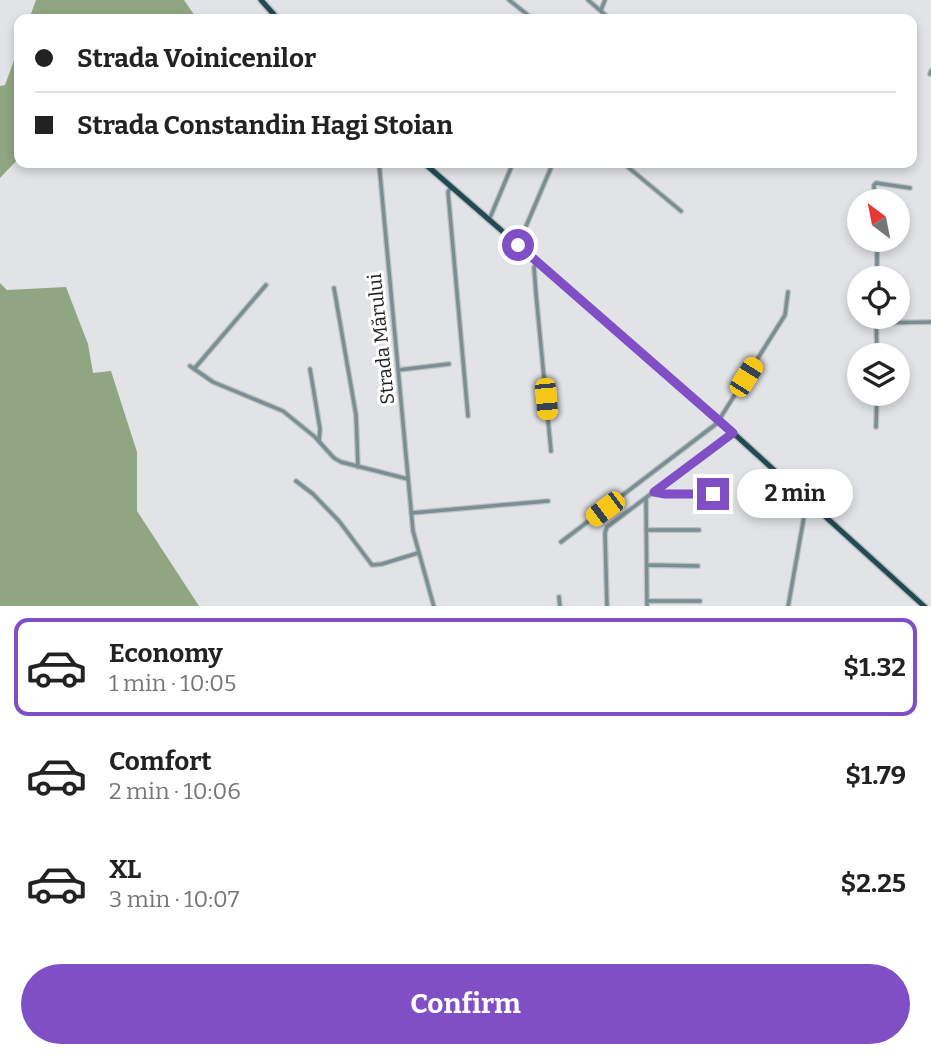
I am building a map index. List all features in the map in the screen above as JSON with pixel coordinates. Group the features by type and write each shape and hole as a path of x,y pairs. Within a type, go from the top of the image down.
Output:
{"main road":[{"path":"261,0 274,14"},
{"path":"430,168 720,421 924,606"}],"street":[{"path":"509,0 527,14"},
{"path":"588,0 605,14"},
{"path":"601,10 605,0"},
{"name":"Strada Mărului","path":"379,168 411,513 418,553 434,606"},
{"path":"489,220 511,168"},
{"path":"518,245 551,168"},
{"path":"629,168 681,211"},
{"path":"874,189 876,183 910,188"},
{"path":"451,187 448,192 468,416"},
{"path":"537,263 534,267 536,294 551,451"},
{"path":"266,285 192,368 213,382 283,411 319,441 334,458 358,467 408,479"},
{"path":"334,288 356,415 358,467"},
{"path":"561,542 720,421 785,315 788,292"},
{"path":"910,322 931,322"},
{"path":"398,370 449,365"},
{"path":"310,369 320,429 319,441"},
{"path":"876,428 877,406"},
{"path":"607,606 606,530 610,524 733,433"},
{"path":"296,481 339,521 372,565 418,553"},
{"path":"654,492 713,494"},
{"path":"646,498 647,604 700,601"},
{"path":"788,606 807,500"},
{"path":"411,513 548,501"},
{"path":"646,530 699,530"},
{"path":"647,565 698,566"},
{"path":"559,597 560,606"}],"green space":[{"path":"36,0 184,0 194,14 31,14"},
{"path":"14,61 14,163 0,178 0,86 5,85"},
{"path":"0,283 7,290 66,287 88,344 93,373 111,371 137,452 137,511 199,606 0,606"}],"route":[{"path":"518,245 733,433 654,492 713,494"}]}
